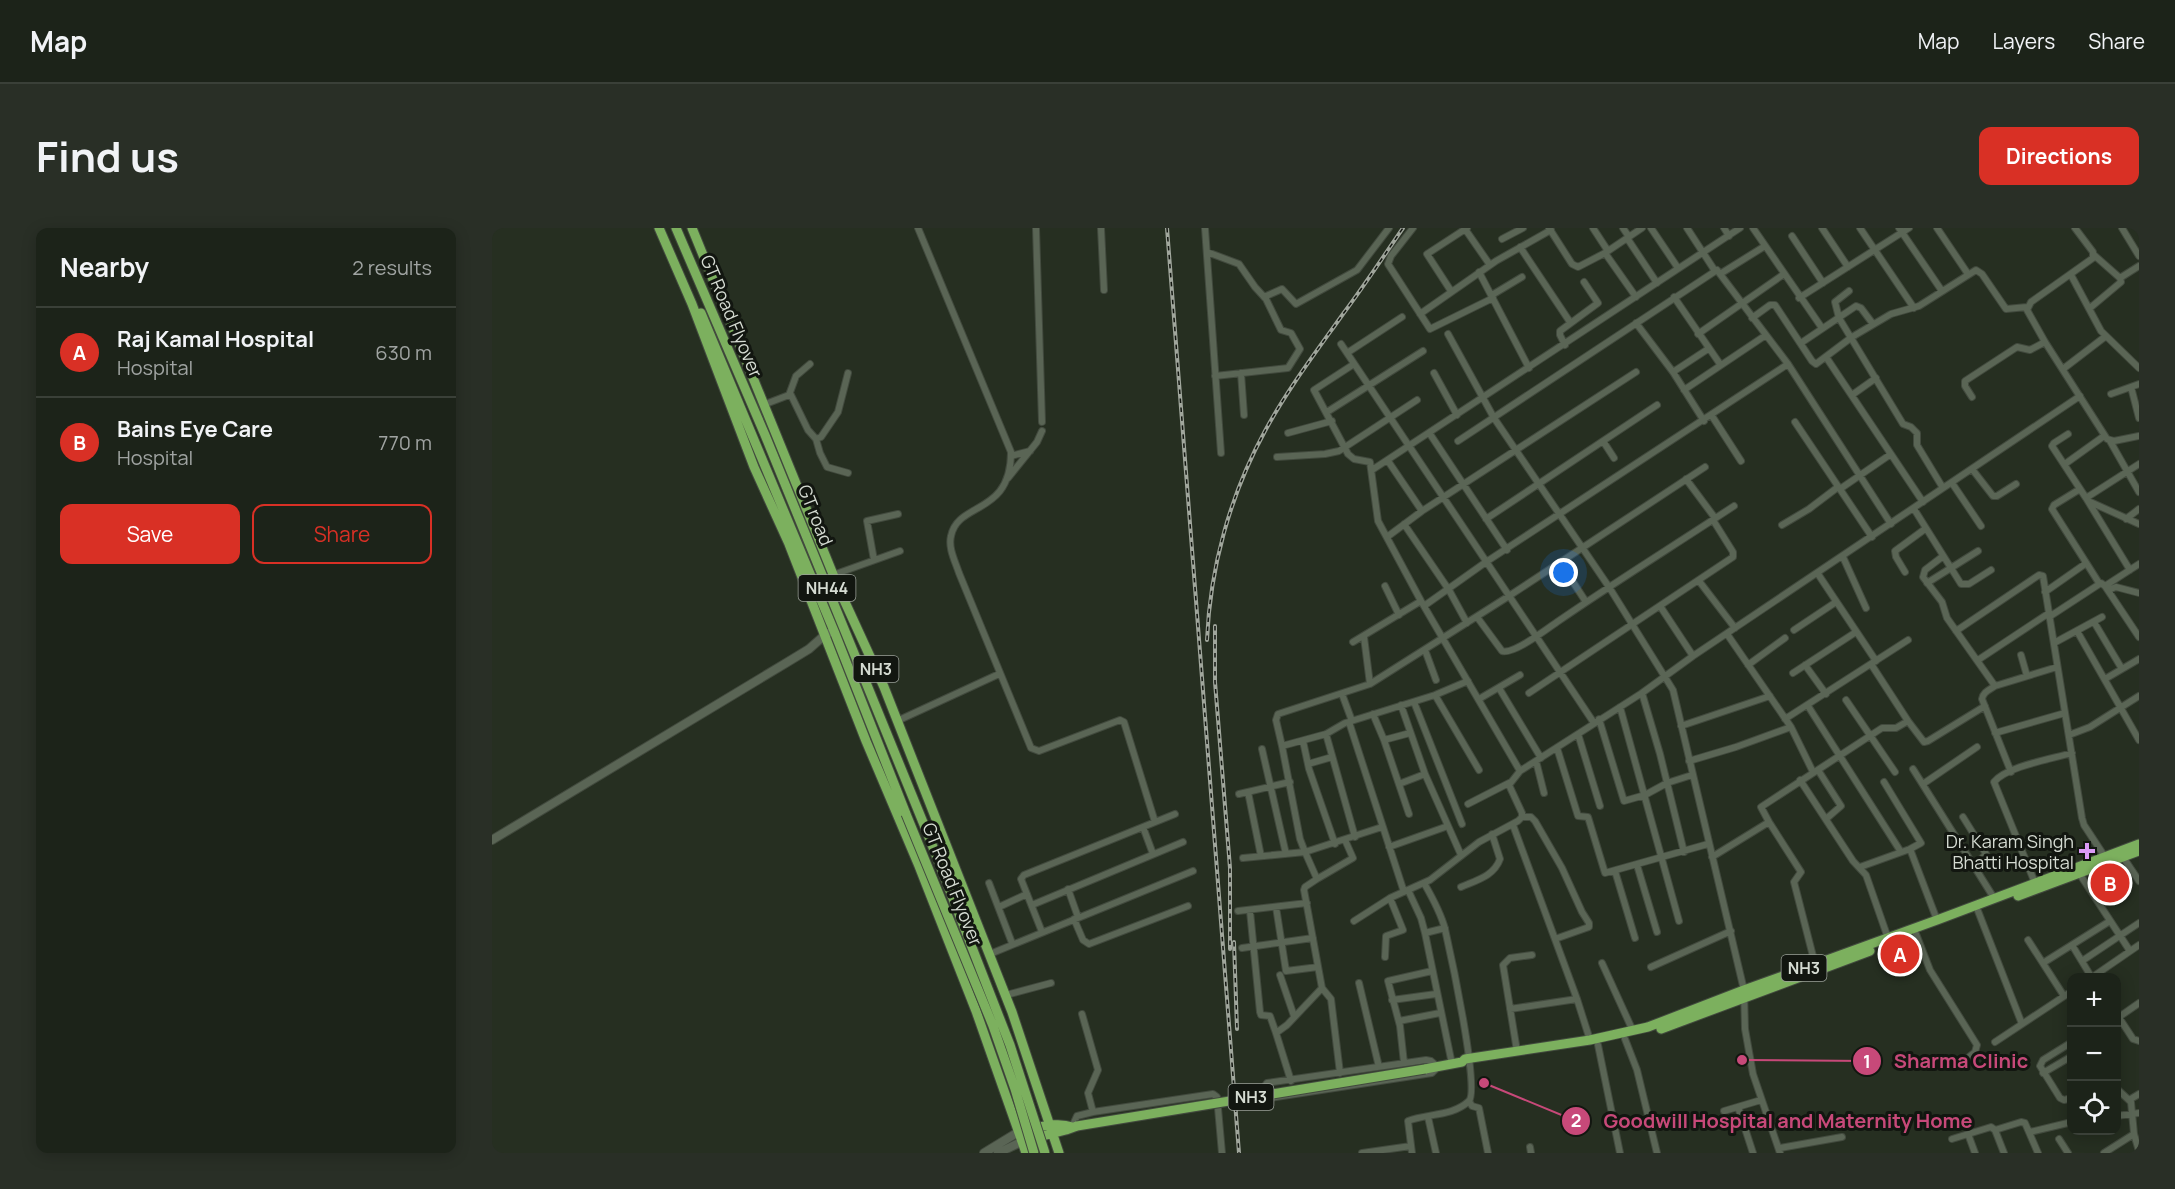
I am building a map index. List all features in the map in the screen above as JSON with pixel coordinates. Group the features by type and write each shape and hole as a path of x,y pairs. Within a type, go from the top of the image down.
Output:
{"highway":[{"name":"NH3","path":"659,228 692,304 754,467 830,632 866,741 903,826 976,1011 1021,1136 1438,1066 1594,1043 1648,1028 1916,934 2139,851"},
{"name":"GT Road Flyover","path":"666,228 735,391"},
{"name":"GT Road Flyover","path":"676,228 758,418"},
{"name":"NH3","path":"692,228 833,574 884,687 1006,995 1051,1130"},
{"path":"718,375 735,391"},
{"name":"GT road","path":"735,391 830,632"},
{"path":"758,418 763,405"},
{"name":"GT road","path":"758,418 898,758"},
{"name":"GT Road Flyover","path":"830,632 993,1026 1034,1153"},
{"path":"898,758 923,786"},
{"name":"GT Road Flyover","path":"898,758 1006,1035 1045,1153"},
{"name":"NH3","path":"1464,1062 1517,1052 1625,1039 1650,1033 1815,964 2139,844"},
{"path":"1010,1106 1017,1110 1025,1110 1035,1104 1041,1095"},
{"path":"1059,1153 1072,1128"},
{"path":"1051,1130 1059,1153"},
{"path":"1021,1136 1026,1153"}],"street":[{"path":"918,228 1008,441 1011,456 1002,490 994,499 957,524 951,539 958,573 999,674 1034,751 1118,719 1122,721 1155,822"},
{"path":"1036,228 1042,422"},
{"path":"1101,228 1104,290"},
{"path":"1205,228 1221,453"},
{"path":"1264,297 1282,289 1296,304 1352,274 1361,266 1389,228"},
{"path":"1413,228 1391,256 1388,264 1429,328 1432,329 1492,297 1522,278"},
{"path":"1502,239 1523,228"},
{"path":"1593,228 1636,297"},
{"path":"1623,228 1657,283"},
{"path":"1420,314 1479,272 1550,229 1576,267 1581,267 1641,228"},
{"path":"1651,228 1678,268"},
{"path":"1688,228 1703,252 1788,364 1891,524"},
{"path":"1724,228 1729,236"},
{"path":"1372,470 1740,228"},
{"path":"1753,228 1821,328"},
{"path":"1822,228 1848,267"},
{"path":"1860,228 1914,308"},
{"path":"1799,298 1875,250 1901,230 1909,228"},
{"path":"1937,228 1968,274"},
{"path":"2075,228 2094,255 2120,278 2120,284 2090,308"},
{"path":"2122,228 2139,256"},
{"path":"1451,291 1427,254 1466,229 1490,266"},
{"path":"1901,230 1942,291"},
{"path":"1792,236 1823,283"},
{"path":"1458,441 1674,297 1765,246"},
{"path":"1520,247 1570,322"},
{"path":"1207,252 1239,264 1264,297 1279,328 1283,332 1291,333 1299,346 1299,352 1288,368 1215,376"},
{"path":"1752,318 1770,305 1775,305 1815,364 1873,324 1894,312 1914,308 1976,270 2006,309 2027,307 2092,260 2094,255"},
{"path":"2120,278 2139,266"},
{"path":"1479,272 1529,368"},
{"path":"1698,334 1784,274"},
{"path":"2071,275 2106,336 2139,368"},
{"path":"1565,345 1559,333 1570,322 1599,303 1584,282"},
{"path":"1849,291 1835,300 1834,304 1839,316 1903,424 1911,427 1917,433 1917,445 1943,488"},
{"path":"1674,297 1720,364"},
{"path":"1801,343 1856,306 1860,306 1873,324"},
{"path":"2027,307 2028,314 2044,342 2107,438 2139,492"},
{"path":"1347,353 1402,316"},
{"path":"1636,323 1704,421"},
{"path":"1448,334 1494,418 1609,587 1673,690 1744,993 1748,1049 1761,1100 1780,1151 1842,1137"},
{"path":"1684,390 1767,335"},
{"path":"2063,369 2106,336"},
{"path":"1972,397 1965,386 1965,381 2017,347 2030,350 2044,342"},
{"path":"1341,344 1560,672 1597,721 1623,800 1645,795 1667,783 1692,775"},
{"path":"1672,372 1708,349"},
{"path":"1327,412 1423,351"},
{"path":"1826,357 1923,502"},
{"path":"810,364 796,376 790,393 808,430 816,439 827,467 848,473"},
{"path":"1354,364 1314,390 1351,457 1369,460 1376,515 1422,604 1520,771"},
{"path":"1353,642 1399,615 1449,590 1486,562 1712,416 1788,364"},
{"path":"1387,537 1422,511 1636,372"},
{"path":"1241,373 1244,415"},
{"path":"1434,373 1457,415"},
{"path":"816,439 821,437 838,412 848,374"},
{"path":"1852,395 1876,378"},
{"path":"2110,394 2139,384"},
{"path":"2131,387 2139,418"},
{"path":"763,405 790,393"},
{"path":"1468,804 1509,783 1520,771 1642,693 2080,396"},
{"path":"1277,457 1324,454 1345,448 1417,400"},
{"path":"1486,519 1657,405"},
{"path":"1712,416 1741,461"},
{"path":"1288,433 1332,421"},
{"path":"1795,422 1872,537"},
{"path":"1006,481 1037,442 1042,431"},
{"path":"1430,434 1507,550"},
{"path":"2068,434 2054,443 2052,447 2065,464 2130,570"},
{"path":"2065,464 2107,438 2139,436"},
{"path":"1603,441 1614,458"},
{"path":"1011,456 1030,451"},
{"path":"1782,525 1891,453"},
{"path":"1388,461 1422,511"},
{"path":"2087,499 2139,464"},
{"path":"1317,879 1300,839 1290,782 1275,720 1278,714 1370,684 1444,639 1705,466"},
{"path":"1972,469 1993,496 1997,496 2016,484"},
{"path":"1529,693 1734,557 1714,519 1686,479"},
{"path":"1952,483 1981,526"},
{"path":"2080,489 2051,508 2085,564 2139,637"},
{"path":"2087,499 2139,524"},
{"path":"1476,617 1504,653 1536,636 1734,506"},
{"path":"1914,509 1942,557 1963,586 1974,582 1991,570"},
{"path":"2126,519 2139,509"},
{"path":"874,560 867,521 898,514"},
{"path":"1404,524 1449,590 1467,623"},
{"path":"1905,572 1895,551 1925,529"},
{"path":"833,574 900,551"},
{"path":"1927,583 1978,551"},
{"path":"1843,557 1866,608"},
{"path":"1942,557 1923,572 1923,577 1942,602 1945,615 1995,686"},
{"path":"1560,562 1586,602"},
{"path":"2045,592 2085,564"},
{"path":"1978,660 2049,615 2104,587 2139,564"},
{"path":"1818,574 1922,741 1926,742 1985,706"},
{"path":"1956,631 2039,574 2043,577 2082,821 2105,857"},
{"path":"1699,581 1735,628"},
{"path":"1385,586 1399,615"},
{"path":"2104,587 2116,587 2139,593"},
{"path":"1794,630 1836,602"},
{"path":"1660,606 1694,656"},
{"path":"2054,644 2102,617"},
{"path":"2094,622 2122,669"},
{"path":"2077,631 2121,708 2137,730 2139,740"},
{"path":"492,840 809,650 830,632"},
{"path":"1793,673 1856,632"},
{"path":"1727,634 1791,727 1815,771 1841,805 1841,808 1826,819"},
{"path":"1364,637 1370,684"},
{"path":"1748,665 1785,638"},
{"path":"1785,719 1908,640"},
{"path":"1425,650 1436,680"},
{"path":"2021,654 2027,676"},
{"path":"2105,679 2139,659"},
{"path":"1805,665 1826,694"},
{"path":"2011,772 1983,696 1995,686 2058,667"},
{"path":"897,721 999,674"},
{"path":"1479,699 1520,675"},
{"path":"1282,746 1326,734 1351,722 1435,695 1468,681"},
{"path":"1498,688 1538,759 1544,793"},
{"path":"1642,693 1684,852"},
{"path":"1342,694 1382,827 1406,891 1421,918 1440,1013 1464,1062"},
{"path":"1435,695 1479,770"},
{"path":"1681,726 1770,696"},
{"path":"2069,735 2090,727 2139,696"},
{"path":"1846,700 1895,772"},
{"path":"1414,702 1462,824"},
{"path":"1401,705 1425,774 1461,855"},
{"path":"1808,706 1901,852"},
{"path":"1620,707 1679,921"},
{"path":"1995,733 2065,713"},
{"path":"1373,714 1409,814"},
{"path":"1815,964 1794,882 1802,872 1769,822 1761,808 1762,805 1870,735 1885,727 1896,728 1908,721"},
{"path":"1689,761 1791,727"},
{"path":"1384,740 1410,733"},
{"path":"1326,734 1354,837"},
{"path":"1578,734 1600,806"},
{"path":"1303,741 1308,764 1335,844"},
{"path":"1923,784 1977,747"},
{"path":"1557,748 1578,816 1588,817 1605,873 1637,866 1708,844"},
{"path":"1262,749 1286,854"},
{"path":"2035,883 1994,784 1995,780 2011,772 2072,753"},
{"path":"1308,764 1332,757"},
{"path":"1913,769 1994,898"},
{"path":"1399,784 1425,774"},
{"path":"1800,780 1853,861 1860,867 1871,887 1888,938"},
{"path":"1239,794 1290,782"},
{"path":"1860,867 1921,843 1884,782"},
{"path":"1509,783 1522,817"},
{"path":"1248,792 1261,856"},
{"path":"1042,932 1022,879 1024,875 1175,814"},
{"path":"1354,921 1390,898 1424,883 1492,834 1513,825 1522,817 1531,817 1562,868 1589,923 1589,927 1584,930 1555,939"},
{"path":"1963,817 1986,854 1974,866"},
{"path":"1712,857 1769,822"},
{"path":"1513,825 1594,1043 1620,1153"},
{"path":"1143,826 1153,854"},
{"path":"1389,846 1448,826"},
{"path":"1243,858 1305,852 1382,827"},
{"path":"1461,887 1484,877 1497,867 1500,859 1492,834"},
{"path":"1340,1073 1331,999 1323,988 1318,968 1304,888 1353,858 1345,840"},
{"path":"1032,905 1183,842"},
{"path":"1910,849 1937,920"},
{"path":"2123,857 2139,881"},
{"path":"1637,866 1658,932"},
{"path":"990,954 1012,943 1193,871"},
{"path":"1615,872 1635,938"},
{"path":"2079,873 2130,951"},
{"path":"988,883 1012,943"},
{"path":"1362,1153 1412,1149 1407,1123 1412,1119 1444,1113 1468,1101 1471,1095 1444,928 1424,883"},
{"path":"1068,890 1083,940 1089,944 1188,906"},
{"path":"999,907 1027,894"},
{"path":"1385,957 1386,936 1403,930 1390,898"},
{"path":"1238,911 1307,903"},
{"path":"1276,907 1286,970 1318,968"},
{"path":"1250,910 1260,1012 1261,1015 1270,1016 1291,1081"},
{"path":"1978,911 2022,1024"},
{"path":"2043,963 2110,921"},
{"path":"2082,961 2139,923"},
{"path":"1425,933 1444,928"},
{"path":"1651,967 1731,932"},
{"path":"1916,934 1930,970 1977,1046 1975,1052 1964,1061"},
{"path":"1242,948 1313,938"},
{"path":"2028,940 2064,996"},
{"path":"2072,945 2089,973"},
{"path":"2097,973 2139,945"},
{"path":"1517,1052 1503,965 1510,958 1532,955"},
{"path":"1602,963 1633,1031"},
{"path":"1404,1063 1399,1021 1388,980 1432,971"},
{"path":"1280,975 1294,1016"},
{"path":"1006,995 1052,983"},
{"path":"1359,983 1379,1067"},
{"path":"1276,1033 1287,1025 1323,988"},
{"path":"1392,1000 1436,994"},
{"path":"1995,1042 2067,994"},
{"path":"1510,1009 1577,999"},
{"path":"2121,1013 2139,1003"},
{"path":"1399,1021 1440,1013"},
{"path":"1082,1014 1098,1070 1088,1093 1093,1112"},
{"path":"2121,1020 2133,1039 2139,1041"},
{"path":"1625,1039 1638,1070 1657,1153"},
{"path":"2067,1045 2040,1063 2043,1073 2060,1098 2067,1099"},
{"path":"2043,1073 2067,1059"},
{"path":"1428,1060 1438,1066 1430,1074 1267,1098 1266,1084 1379,1067 1428,1060"},
{"path":"2121,1093 2129,1100 2136,1114 2134,1134 2139,1151"},
{"path":"1072,1128 1077,1116 1093,1112 1213,1094 1217,1097 1222,1153"},
{"path":"2129,1100 2139,1094"},
{"path":"1724,1111 1761,1100"},
{"path":"1468,1101 1472,1106 1479,1108 1488,1153"},
{"path":"1738,1107 1753,1153"},
{"path":"2121,1116 2136,1114"},
{"path":"1428,1117 1436,1153"},
{"path":"1952,1139 1988,1127 1995,1130 2021,1122 2025,1123 2030,1132 2038,1153"},
{"path":"2030,1132 2067,1123"},
{"path":"1995,1130 2004,1153"},
{"path":"1968,1134 1975,1153"},
{"path":"2104,1153 2134,1134"},
{"path":"984,1153 1021,1136"},
{"path":"998,1153 1021,1136"},
{"path":"2059,1140 2068,1153"}],"railway":[{"path":"1167,228 1239,1153"},
{"path":"1207,640 1217,559 1232,506 1253,455 1292,386 1403,228"},
{"path":"1215,626 1215,682 1230,868 1230,949"},
{"path":"1234,942 1237,1029"}],"place":[{"name":"Dr. Karam Singh Bhatti Hospital","path":"2087,851"},
{"name":"Bains Eye Care","path":"2110,883"},
{"name":"Raj Kamal Hospital","path":"1900,954"},
{"name":"Sharma Clinic","path":"1742,1060"},
{"name":"Goodwill Hospital and Maternity Home","path":"1484,1083"}]}
